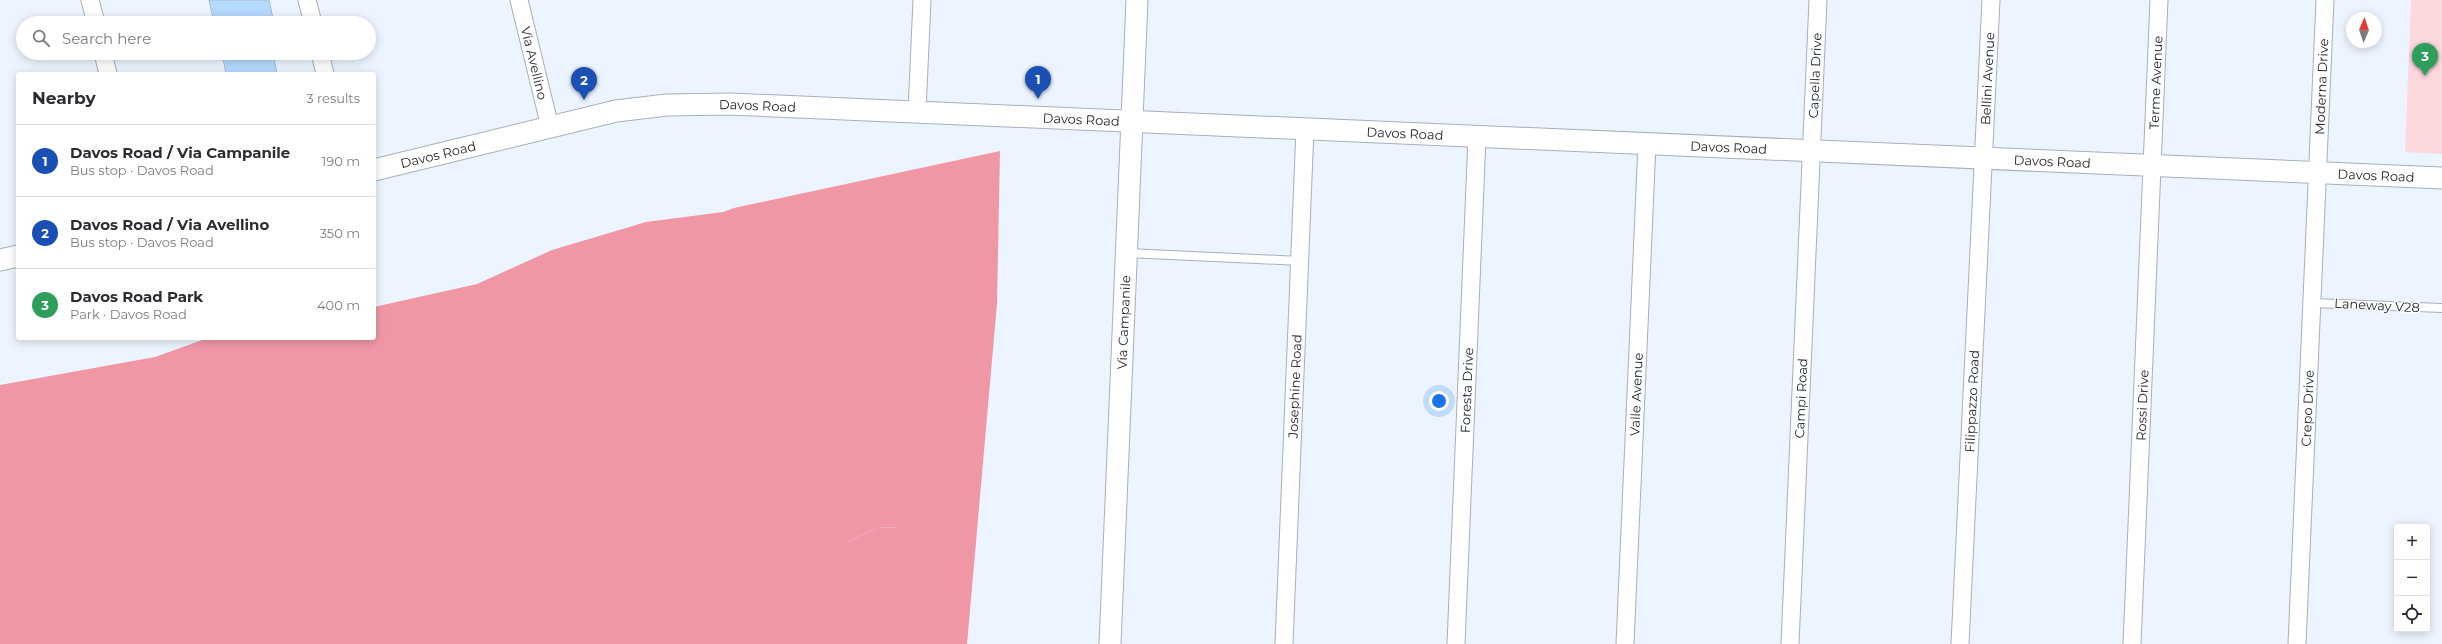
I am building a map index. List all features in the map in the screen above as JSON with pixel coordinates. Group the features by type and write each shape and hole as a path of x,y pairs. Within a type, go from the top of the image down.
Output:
{"street":[{"path":"90,0 94,16"},
{"path":"307,0 310,16"},
{"name":"Via Avellino","path":"519,0 550,127"},
{"path":"917,112 922,0"},
{"name":"Via Campanile","path":"1110,644 1138,0"},
{"name":"Capella Drive","path":"1811,152 1818,0"},
{"name":"Bellini Avenue","path":"1984,158 1991,0"},
{"name":"Terme Avenue","path":"2152,166 2159,0"},
{"name":"Moderna Drive","path":"2317,173 2325,0"},
{"path":"105,60 108,72"},
{"path":"322,60 325,72"},
{"name":"Davos Road","path":"376,170 616,111 667,106 730,104 1811,152 2442,178"},
{"name":"Josephine Road","path":"1284,644 1305,129"},
{"name":"Foresta Drive","path":"1456,644 1477,137"},
{"name":"Valle Avenue","path":"1625,644 1647,144"},
{"name":"Campi Road","path":"1790,644 1811,152"},
{"name":"Filippazzo Road","path":"1960,644 1984,158"},
{"name":"Rossi Drive","path":"2132,644 2152,166"},
{"name":"Crepo Drive","path":"2297,644 2317,173"},
{"path":"0,260 16,256"}],"lane":[{"path":"1126,253 1300,261"},
{"name":"Laneway V28","path":"2312,303 2442,308"}],"shaded area":[{"path":"2411,0 2442,0 2442,154 2405,152"},
{"path":"1000,151 997,304 967,644 0,644 0,385 155,357 202,340 376,340 376,307 477,284 552,250 646,222 723,212 734,208","holes":["900,527 846,543 876,528"]},
{"path":"900,527 944,537 956,575 900,593 864,598 851,589 846,543 876,528"}],"building":[{"path":"209,0 269,0 272,16 212,16"},
{"path":"223,60 274,60 277,72 226,72"}],"waterway":[{"path":"0,567 68,562 101,554 162,479 190,482 245,472 365,466 397,481 404,493 439,508 540,503 600,478 736,478 792,457 829,452 871,461 902,502 900,527"},
{"path":"68,562 81,590 138,619 165,644"}],"place":[{"name":"Davos Road Park","path":"2425,76"},
{"name":"Davos Road / Via Campanile","path":"1038,99"},
{"name":"Davos Road / Via Avellino","path":"584,100"}]}
